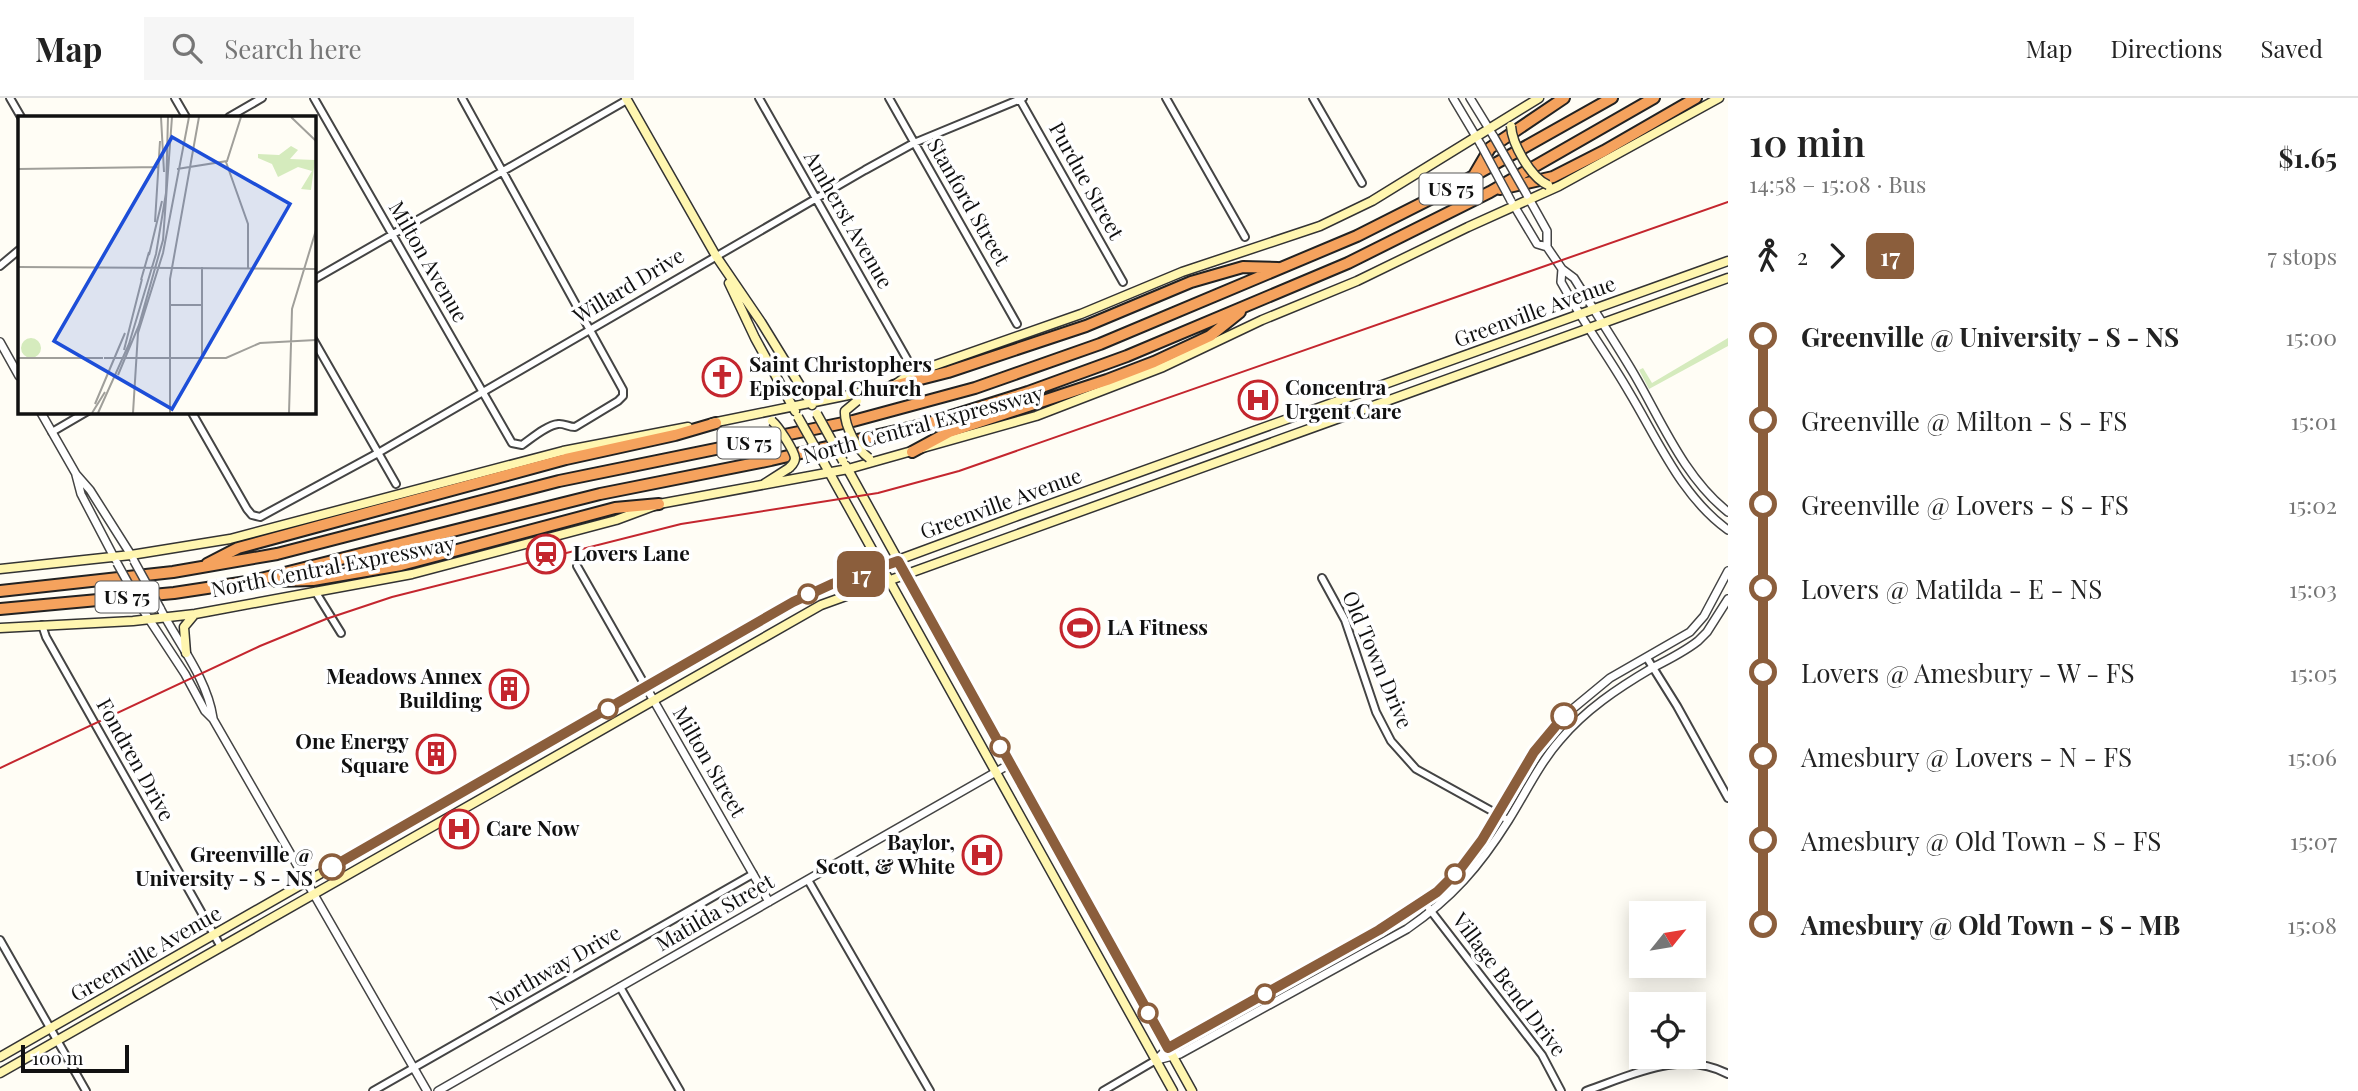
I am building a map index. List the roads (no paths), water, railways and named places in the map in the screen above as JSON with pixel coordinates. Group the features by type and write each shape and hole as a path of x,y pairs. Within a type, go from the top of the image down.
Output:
{"highway":[{"path":"1473,177 1490,148 1564,98"},
{"name":"North Central Expressway","path":"0,591 199,569 316,545 559,481 779,437 924,402 1075,353 1284,268 1369,230 1473,177 1612,98"},
{"name":"North Central Expressway","path":"0,609 174,593 253,581 587,497 784,457 926,424 1077,375 1348,263 1490,192 1654,98"},
{"path":"1490,192 1553,177 1696,98"},
{"path":"893,386 948,372 1086,326 1191,282 1243,267 1284,268"},
{"path":"912,452 949,432 1154,362 1210,336 1250,304"},
{"path":"199,569 238,548 533,468 716,423"},
{"path":"253,581 313,580 401,565 615,508 659,504"}],"main road":[{"path":"0,569 132,558 230,539 563,451 893,386 909,374 1081,314 1182,272 1320,226 1372,201 1492,133 1539,98"},
{"name":"North Central Expressway","path":"0,628 195,614 412,574 616,520 659,504 848,469 1036,416 1163,367 1262,320 1357,281 1552,186 1718,98"},
{"path":"626,99 716,256 755,338 1173,1091"},
{"path":"1512,116 1514,142 1536,178 1552,186"},
{"path":"716,256 761,322 817,414 1192,1091"},
{"name":"Greenville Avenue","path":"0,1057 793,602 832,584 1728,261"},
{"path":"1714,266 1724,280"},
{"name":"Greenville Avenue","path":"0,1073 800,615 888,579 1724,280"},
{"path":"1464,356 1469,371"},
{"path":"1367,391 1373,405"},
{"path":"865,393 845,411 845,419 861,451 869,458 884,460"},
{"path":"755,415 777,425 794,454 794,462 789,468 759,487"},
{"path":"1254,431 1259,446"},
{"path":"186,653 184,627 195,614"},
{"path":"501,770 509,783"},
{"path":"433,809 441,822"},
{"path":"1076,916 1090,907"}],"street":[{"path":"10,98 20,116"},
{"path":"174,98 185,116"},
{"path":"231,116 262,98"},
{"name":"Milton Avenue","path":"314,98 512,443 522,444 555,424 575,427 623,396 621,384 590,330"},
{"path":"462,98 590,330"},
{"name":"Amherst Avenue","path":"759,98 907,359"},
{"name":"Stanford Street","path":"889,98 1017,324"},
{"name":"Willard Drive","path":"192,413 247,509 252,515 260,517 378,453 816,198 914,144 1021,98"},
{"name":"Purdue Street","path":"1021,98 1123,282"},
{"path":"1166,98 1245,237"},
{"path":"1313,98 1362,183"},
{"path":"1453,98 1537,244 1547,247"},
{"path":"1471,98 1548,231 1547,247 1562,270 1574,278 1686,465 1711,498 1728,512"},
{"path":"315,279 626,99"},
{"path":"0,266 18,251"},
{"path":"1562,270 1562,282 1579,314 1685,487 1702,508 1728,530"},
{"path":"0,342 18,374"},
{"path":"315,343 396,484"},
{"path":"1608,358 1618,351"},
{"path":"41,413 76,474 90,490 132,558 186,653 204,689 214,719 427,1091"},
{"path":"52,432 85,413"},
{"path":"76,474 81,494 148,619 185,674 205,711 214,719"},
{"name":"Milton Street","path":"577,566 769,902"},
{"path":"1103,1091 1156,1060 1168,1048 1424,902 1461,868 1498,815 1534,752 1560,721 1597,687 1679,640 1697,625 1710,607 1728,571"},
{"name":"Old Town Drive","path":"1322,578 1345,620 1376,712 1391,741 1416,769 1508,820"},
{"path":"315,591 341,633"},
{"path":"1156,1060 1173,1057 1407,929 1432,912 1470,876 1546,758 1569,730 1612,693 1698,641 1728,599"},
{"name":"Fondren Drive","path":"42,625 46,637 221,947"},
{"path":"1647,657 1728,798"},
{"path":"1560,721 1569,730"},
{"name":"Matilda Street","path":"438,1091 1010,764"},
{"name":"Northway Drive","path":"373,1091 753,874"},
{"path":"808,880 930,1091"},
{"name":"Village Bend Drive","path":"1424,902 1542,1055 1561,1091"},
{"path":"0,940 86,1091"},
{"path":"1298,975 1304,986"},
{"path":"620,987 680,1091"},
{"path":"1586,1091 1667,1065 1688,1062 1728,1073"}],"tram line":[{"path":"0,768 260,646 326,619 392,597 681,524 878,493 959,471 1728,202"}],"place":[{"name":"Saint Christophers Episcopal Church","path":"722,377"},
{"name":"Concentra Urgent Care","path":"1258,400"},
{"name":"Lovers Lane","path":"546,554"},
{"name":"LA Fitness","path":"1080,628"},
{"name":"Meadows Annex Building","path":"509,689"},
{"name":"One Energy Square","path":"436,754"},
{"name":"Care Now","path":"459,829"},
{"name":"Baylor, Scott, & White","path":"982,855"},
{"name":"Greenville @ University - S - NS","path":"332,867"}]}
